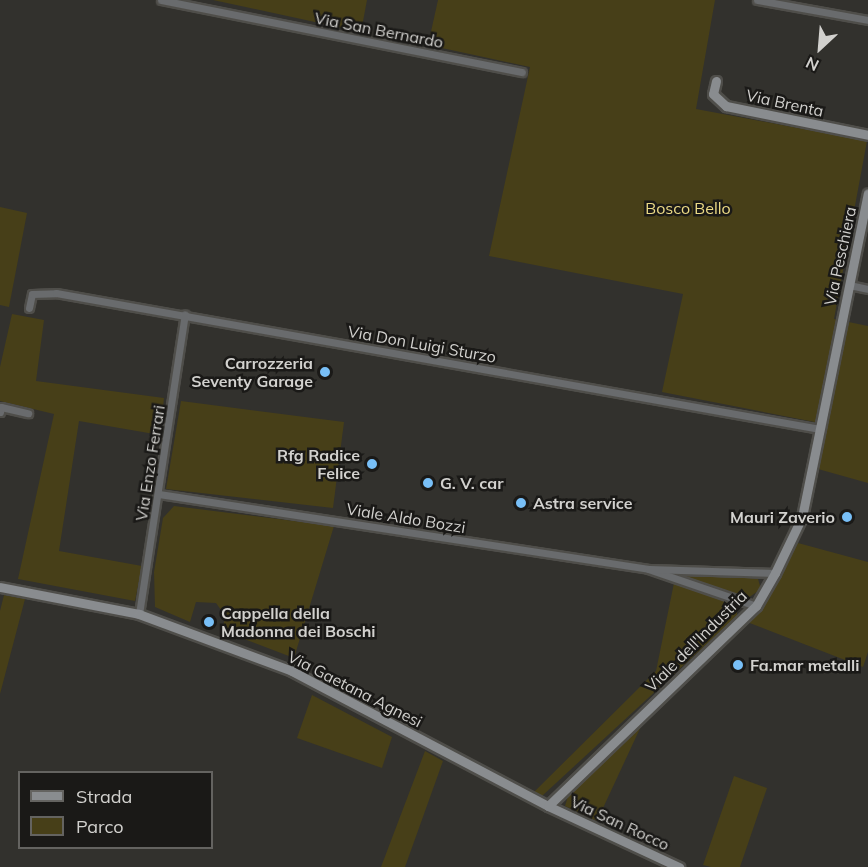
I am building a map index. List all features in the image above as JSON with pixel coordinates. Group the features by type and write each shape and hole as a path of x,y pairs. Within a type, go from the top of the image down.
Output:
{"street":[{"name":"Via San Bernardo","path":"161,0 522,72"},
{"path":"757,0 868,20"},
{"name":"Via Brenta","path":"716,81 713,94 726,106 868,135"},
{"name":"Via Peschiera","path":"820,429 866,213 868,194"},
{"path":"849,285 868,289"},
{"name":"Via Don Luigi Sturzo","path":"29,308 32,294 56,293 820,429"},
{"name":"Via Enzo Ferrari","path":"139,614 185,315"},
{"path":"0,412 1,407 28,413"},
{"name":"Viale dell'Industria","path":"548,807 756,606 802,518 820,429"},
{"name":"Viale Aldo Bozzi","path":"159,494 648,569 775,573"},
{"name":"Viale Aldo Bozzi","path":"648,569 756,606"},
{"name":"Via Gaetana Agnesi","path":"0,587 139,614 292,671 548,807"},
{"name":"Via San Rocco","path":"548,807 680,867"}],"green space":[{"path":"213,0 367,0 361,32"},
{"name":"Bosco Bello","path":"438,0 715,0 696,109 867,141 834,319 868,326 868,483 818,469 825,424 662,392 683,294 489,256 530,67 428,45"},
{"path":"0,207 27,213 9,307 0,305"},
{"path":"12,314 44,320 36,381 164,398 160,435 79,421 59,551 142,566 135,601 18,579 54,414 0,401 0,367"},
{"path":"181,401 344,422 333,508 166,489"},
{"path":"174,506 334,526 294,658 221,630 226,617 216,603 196,602 190,622 155,607 154,572 163,518"},
{"path":"798,543 868,562 868,652 863,667 747,622 765,602"},
{"path":"682,570 758,579 761,589 748,598 681,579 677,572"},
{"path":"674,583 731,602 737,606 737,616 542,796 534,792 656,671"},
{"path":"4,595 25,599 0,694 0,611"},
{"path":"312,695 392,737 382,768 297,738"},
{"path":"643,722 597,821 565,806 569,793"},
{"path":"425,751 443,761 405,867 381,867"},
{"path":"734,776 767,788 740,867 703,865"}],"place":[{"name":"Carrozzeria Seventy Garage","path":"325,372"},
{"name":"Rfg Radice Felice","path":"372,464"},
{"name":"G. V. car","path":"428,483"},
{"name":"Astra service","path":"521,503"},
{"name":"Mauri Zaverio","path":"847,517"},
{"name":"Cappella della Madonna dei Boschi","path":"209,622"},
{"name":"Fa.mar metalli","path":"738,665"}]}
